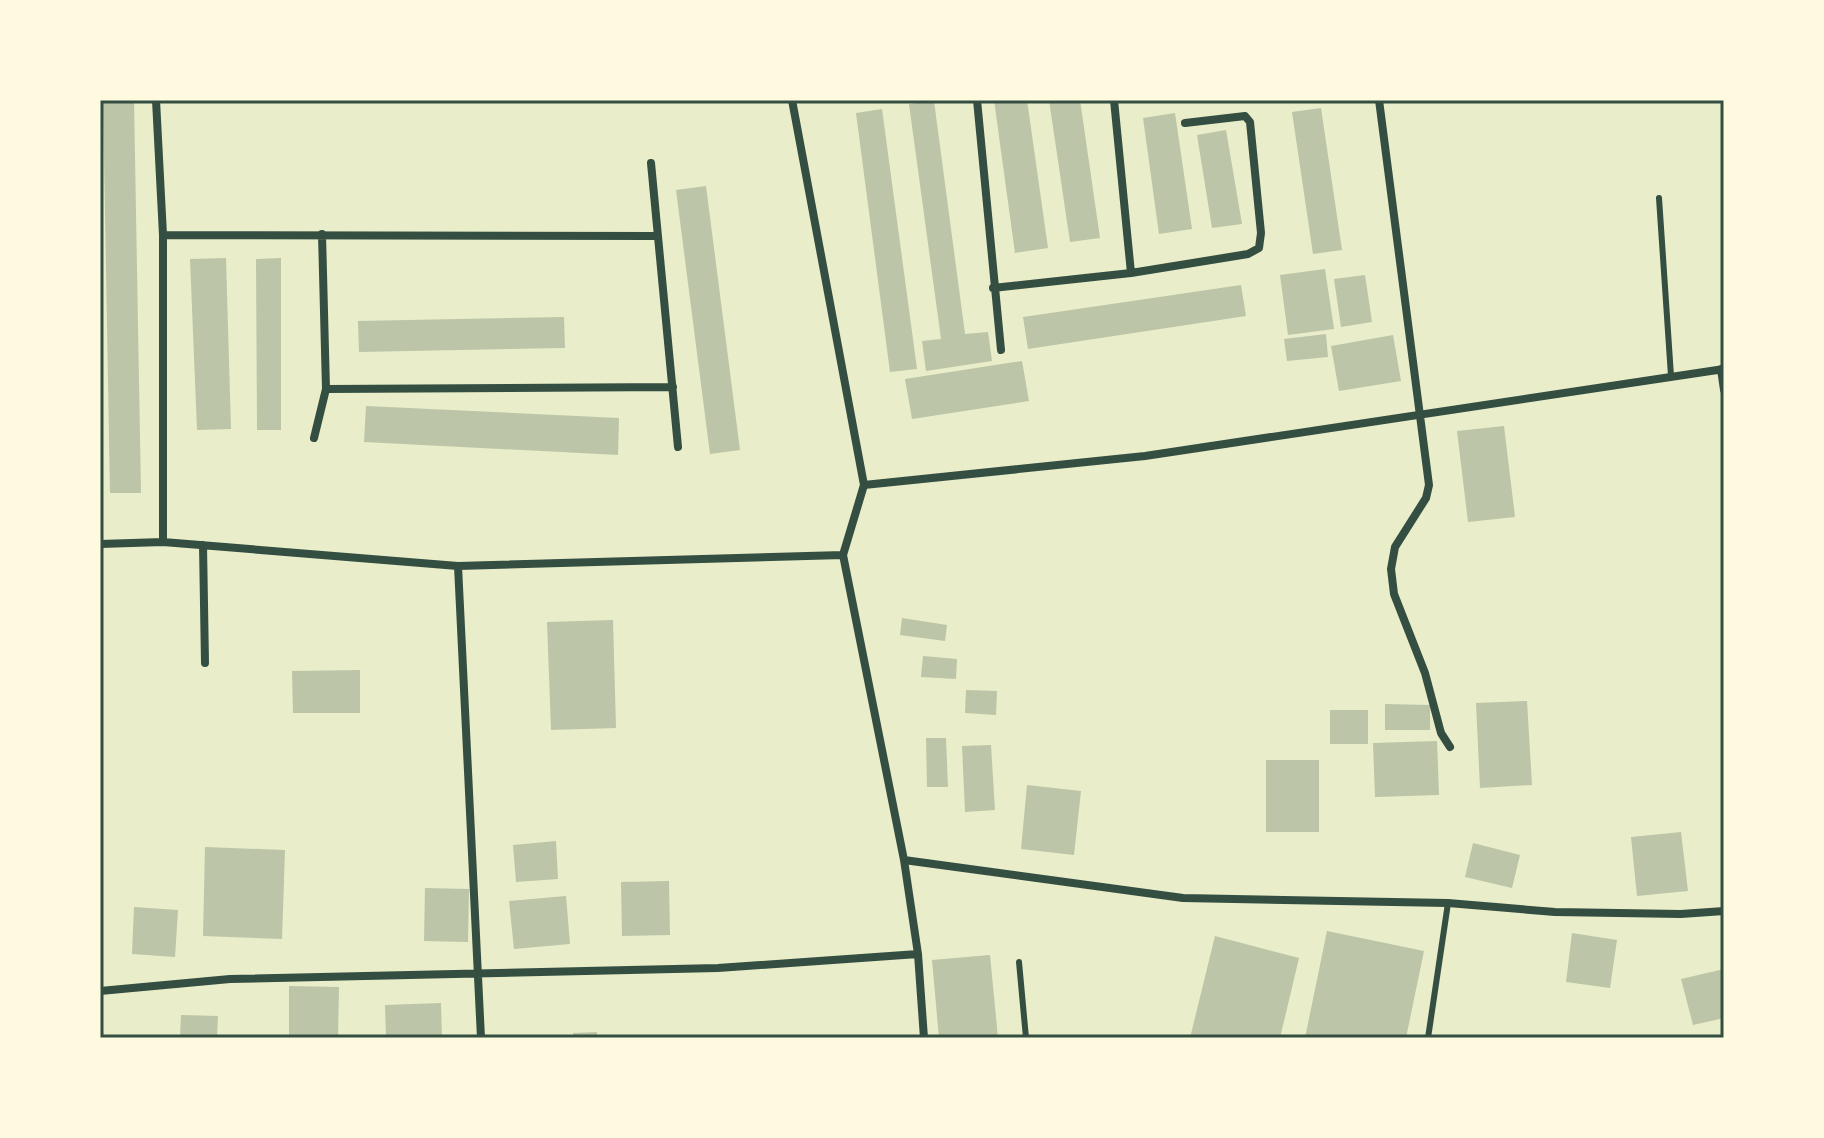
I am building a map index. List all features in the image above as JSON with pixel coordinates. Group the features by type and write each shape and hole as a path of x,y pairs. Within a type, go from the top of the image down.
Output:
{"street":[{"path":"156,100 163,235 163,542"},
{"path":"792,100 864,485 843,555 904,860 918,954 924,1038"},
{"path":"977,100 1001,350"},
{"path":"1114,100 1131,273"},
{"path":"1379,100 1429,485 1426,498 1395,547 1391,569 1394,594 1425,673 1441,733 1450,747"},
{"path":"993,288 1131,273 1248,254 1259,248 1261,233 1250,122 1245,116 1185,123"},
{"path":"651,163 678,447"},
{"path":"314,438 326,389 322,234"},
{"path":"163,235 656,236"},
{"path":"864,485 1145,456 1722,369 1724,390"},
{"path":"326,389 673,387"},
{"path":"100,544 163,542 458,566 843,555"},
{"path":"203,545 205,663"},
{"path":"458,566 481,1038"},
{"path":"904,860 1183,898 1448,903 1555,912 1681,914 1724,911"},
{"path":"100,991 230,979 718,968 918,954"}],"lane":[{"path":"1659,198 1671,376"},
{"path":"1428,1038 1448,903"},
{"path":"1019,962 1026,1038"}],"building":[{"path":"103,100 134,100 141,493 110,493"},
{"path":"994,100 1027,100 1048,248 1015,253"},
{"path":"1049,100 1080,100 1100,238 1070,242"},
{"path":"934,101 965,334 988,332 992,361 926,371 922,341 941,339 909,104"},
{"path":"1321,108 1342,250 1313,254 1292,112"},
{"path":"882,109 917,369 890,372 856,113"},
{"path":"1175,113 1192,229 1159,234 1143,118"},
{"path":"1226,130 1242,224 1212,228 1197,135"},
{"path":"706,186 740,450 710,454 676,190"},
{"path":"226,258 231,429 197,430 190,259"},
{"path":"281,258 281,430 257,430 256,259"},
{"path":"1325,269 1334,329 1288,335 1280,275"},
{"path":"1365,275 1372,322 1341,327 1334,279"},
{"path":"1241,285 1246,316 1028,349 1023,317"},
{"path":"564,317 565,348 359,352 358,321"},
{"path":"1326,334 1328,357 1287,361 1284,339"},
{"path":"1393,335 1401,381 1339,391 1331,346"},
{"path":"1022,361 1029,401 912,419 905,379"},
{"path":"366,406 619,418 618,455 364,442"},
{"path":"1504,426 1515,517 1468,522 1457,431"},
{"path":"902,618 947,625 945,641 900,635"},
{"path":"613,620 616,728 551,730 547,622"},
{"path":"923,656 957,659 956,679 921,677"},
{"path":"360,670 360,713 293,713 292,671"},
{"path":"966,690 997,691 996,715 965,713"},
{"path":"1527,701 1532,785 1480,788 1476,703"},
{"path":"1385,704 1430,705 1430,730 1385,730"},
{"path":"1330,710 1368,710 1368,744 1330,744"},
{"path":"926,738 946,738 948,787 927,787"},
{"path":"1437,741 1439,795 1375,797 1373,743"},
{"path":"991,745 995,810 965,812 962,746"},
{"path":"1266,760 1319,760 1319,832 1266,832"},
{"path":"1027,785 1081,791 1074,855 1021,849"},
{"path":"1681,832 1688,891 1637,896 1631,837"},
{"path":"556,841 558,879 516,882 513,845"},
{"path":"1473,843 1520,855 1512,888 1465,877"},
{"path":"205,847 285,850 282,939 203,936"},
{"path":"669,881 670,935 622,936 621,882"},
{"path":"425,888 469,889 468,942 424,941"},
{"path":"566,896 570,944 514,949 509,901"},
{"path":"134,907 178,910 175,957 132,954"},
{"path":"1327,931 1424,951 1406,1038 1305,1038"},
{"path":"1572,933 1617,940 1610,988 1566,982"},
{"path":"1215,936 1299,958 1280,1038 1190,1038"},
{"path":"990,955 998,1038 939,1038 932,960"},
{"path":"1724,969 1724,1018 1693,1025 1681,979"},
{"path":"289,986 339,987 338,1038 289,1038"},
{"path":"441,1003 442,1038 386,1038 385,1005"},
{"path":"181,1015 218,1016 217,1038 180,1038"},
{"path":"597,1032 597,1038 573,1038 573,1033"}]}
